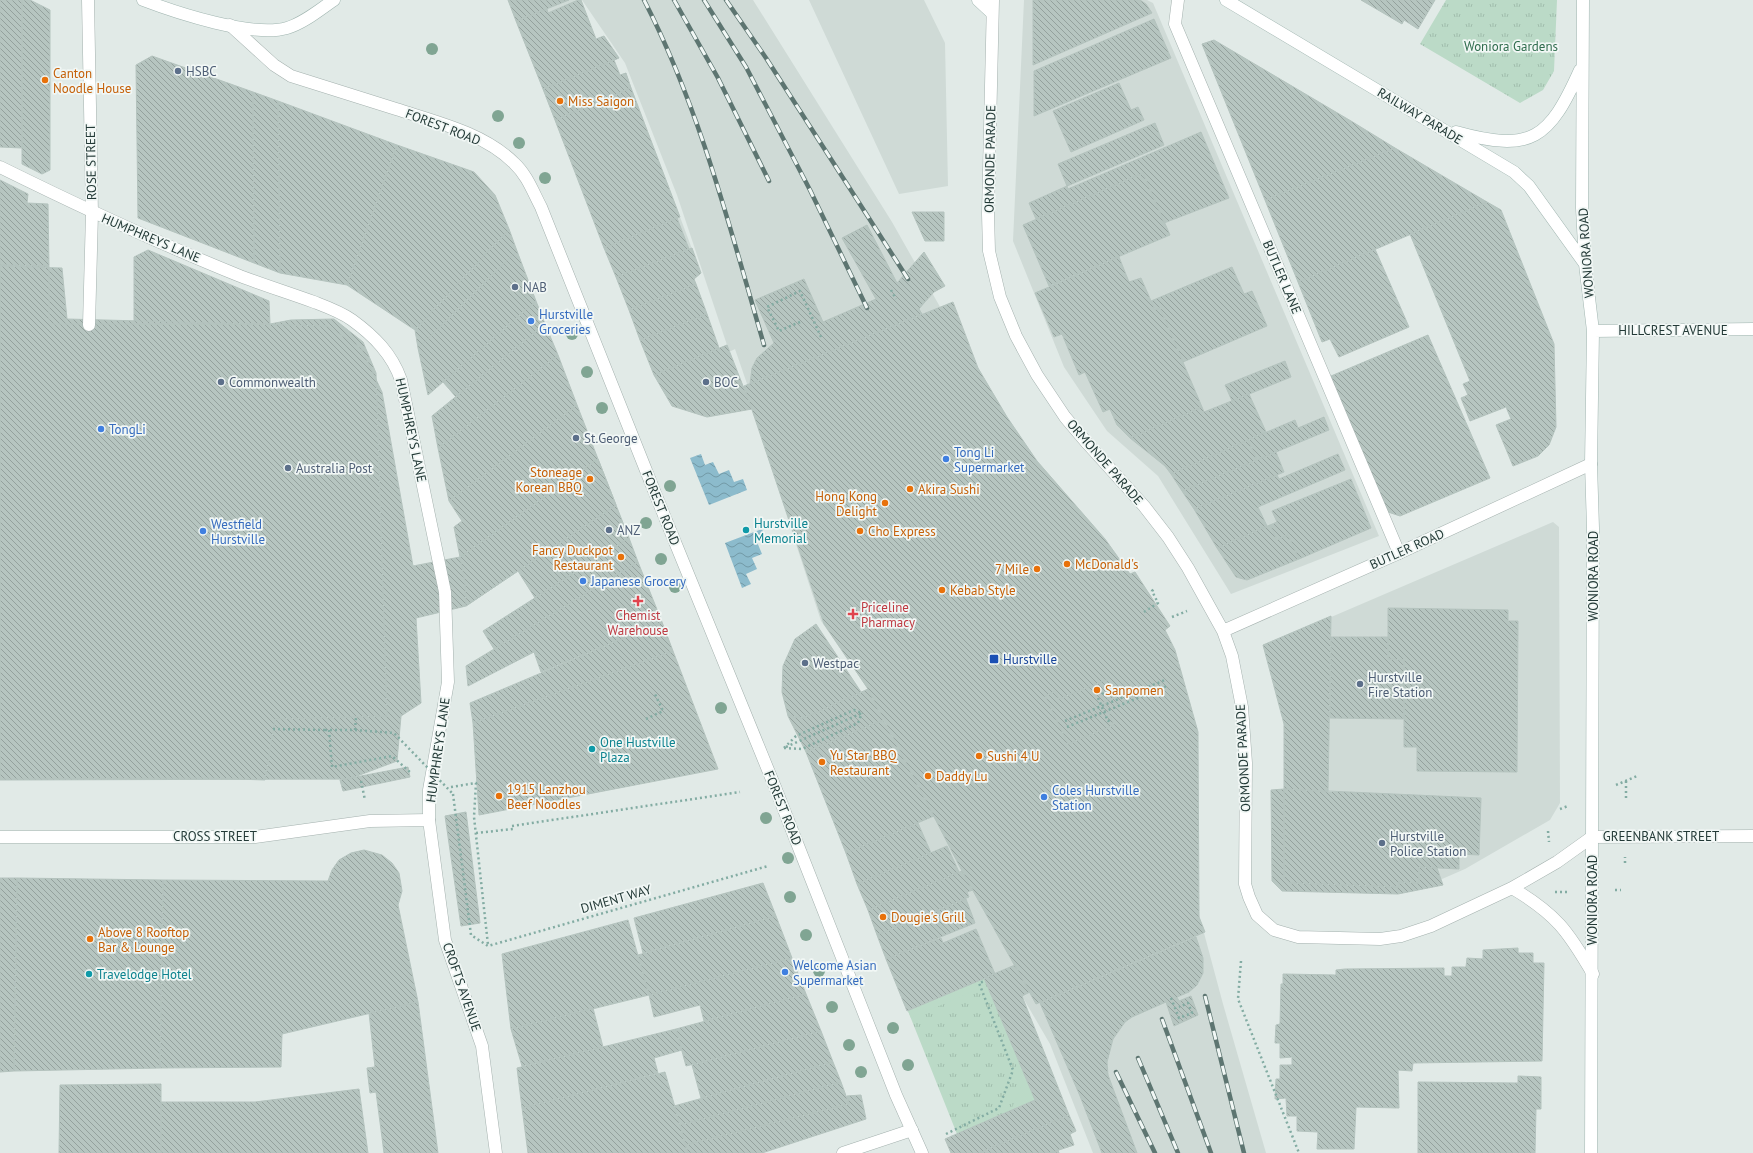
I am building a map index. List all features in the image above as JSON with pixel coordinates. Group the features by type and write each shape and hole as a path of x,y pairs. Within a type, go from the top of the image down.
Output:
{"street":[{"name":"ROSE STREET","path":"88,0 92,213 90,325"},
{"name":"FOREST ROAD","path":"144,0 188,15 230,25 265,31 286,28 308,18 334,0"},
{"path":"978,0 992,13"},
{"name":"ORMONDE PARADE","path":"993,0 989,251 1000,297 1016,336 1037,375 1066,417 1087,443 1144,506 1168,536 1188,568 1223,631 1232,656 1242,707 1246,763 1245,884 1249,898 1257,915"},
{"name":"BUTLER LANE","path":"1178,0 1175,24 1399,553"},
{"name":"RAILWAY PARADE","path":"1226,0 1514,172 1529,186 1585,264"},
{"name":"WONIORA ROAD","path":"1583,0 1582,208 1585,264 1593,331 1591,464 1593,528 1593,974 1591,1153"},
{"name":"FOREST ROAD","path":"230,25 274,65 291,76 438,123 473,136 496,149 514,163 528,180 541,207 656,498 770,776 896,1095 922,1153"},
{"path":"1442,128 1481,139 1504,141 1525,139 1538,134 1550,124 1560,111 1582,65"},
{"name":"HUMPHREYS LANE","path":"0,167 92,213 240,276 330,308 352,319 373,337 396,364 402,380 445,592 448,682 429,790 429,820"},
{"name":"HILLCREST AVENUE","path":"1593,331 1753,329"},
{"name":"BUTLER ROAD","path":"1223,631 1399,553 1591,464"},
{"name":"CROSS STREET","path":"0,837 256,837 370,821 429,820"},
{"name":"CROFTS AVENUE","path":"429,820 445,940 482,1046 496,1153"},
{"name":"GREENBANK STREET","path":"1257,915 1274,930 1298,937 1380,939 1401,936 1431,926 1512,888 1557,862 1592,837 1753,836"},
{"path":"1512,888 1546,910 1564,928 1593,974"},
{"path":"843,1153 912,1130"}],"path":[{"path":"891,290 896,299"},
{"path":"800,322 780,331 768,307 800,291 821,337"},
{"path":"1144,612 1158,603 1152,590 1156,588"},
{"path":"1172,617 1188,611"},
{"path":"1065,721 1165,680"},
{"path":"1068,727 1168,686"},
{"path":"1102,694 1110,690"},
{"path":"646,719 663,711 654,692"},
{"path":"1098,698 1108,721 1112,719"},
{"path":"784,748 796,736 846,713 854,710 862,713"},
{"path":"784,748 862,713"},
{"path":"784,748 802,749 858,723 862,713"},
{"path":"355,730 356,717"},
{"path":"273,729 394,732 453,794 471,935 488,946"},
{"path":"327,730 332,767 392,756"},
{"path":"1616,785 1637,776"},
{"path":"1626,781 1626,799"},
{"path":"476,783 474,817 488,946"},
{"path":"476,833 740,792"},
{"path":"1560,809 1568,806"},
{"path":"1548,831 1549,842"},
{"name":"DIMENT WAY","path":"488,946 768,866"},
{"path":"1615,890 1621,890"},
{"path":"1553,892 1567,892"},
{"path":"1241,961 1238,999 1299,1153"},
{"path":"946,1134 999,1108 1013,1070 979,983 985,981"},
{"path":"1171,998 1179,1018 1192,1014 1188,1003 1179,1007"}],"shaded area":[{"path":"508,0 581,0 596,39 604,36 619,58 614,61 620,75 626,73 701,273 694,279 719,348 727,345 677,195 625,63 582,0 753,0 892,222 1043,489 1174,821 1223,1004 1266,1153 1093,1153 1050,1044 1022,996 1030,992 1015,965 907,1011 806,752 868,689 821,621 752,409 707,417 672,406 654,375","holes":["735,349 755,407 752,408 729,352"]},
{"path":"809,0 924,0 945,43 948,186 899,194"},
{"path":"1024,0 1147,0 1153,3 1379,536 1231,594 1158,476 1107,431 1064,367 1013,241"},
{"path":"1553,522 1559,527 1560,803 1550,820 1465,869 1442,879 1422,885 1389,887 1287,732 1268,644"}],"green space":[{"name":"Woniora Gardens","path":"1446,0 1557,0 1554,71 1543,90 1520,103 1420,44"},
{"path":"984,978 1035,1100 957,1134 908,1011"},
{"path":"975,982 978,989 911,1018 908,1011"},
{"path":"1000,1017 1035,1100 1011,1110 1023,1082 998,1018"}],"water":[{"path":"701,454 705,465 713,462 719,474 729,470 734,482 743,479 747,490 709,505 690,458"},
{"path":"762,529 765,538 757,542 762,554 752,558 757,569 746,574 751,584 742,588 725,543"}],"building":[{"path":"0,0 22,0 22,148 0,147"},
{"path":"22,0 30,0 50,10 50,170 42,174 22,164"},
{"path":"508,0 569,0 516,21"},
{"path":"581,0 596,39 604,36 619,58 543,89 516,21 547,9 548,13"},
{"path":"1033,0 1140,0 1146,4 1152,13 1033,65"},
{"path":"1361,0 1435,0 1418,29 1404,20 1402,24"},
{"path":"1154,19 1171,58 1034,116 1034,71"},
{"path":"1214,40 1395,148 1265,200 1202,44"},
{"path":"152,56 253,92 254,263 138,218 136,65"},
{"path":"614,60 620,75 626,73 631,88 555,120 543,89"},
{"path":"1119,83 1131,110 1138,107 1144,120 1071,152 1053,111"},
{"path":"631,88 680,217 604,248 555,120"},
{"path":"253,92 278,101 280,273 254,263"},
{"path":"278,101 397,145 347,285 280,273"},
{"path":"1155,123 1164,145 1067,186 1058,164"},
{"path":"1201,132 1229,198 1164,223 1143,173 1036,219 1029,203 1067,186 1068,189"},
{"path":"397,145 474,172 495,195 509,229 415,330 347,285"},
{"path":"1395,148 1487,202 1298,282 1265,200"},
{"path":"1143,173 1170,235 1049,286 1023,225"},
{"path":"0,180 28,194 27,203 48,204 49,266 0,265"},
{"path":"1487,202 1501,210 1554,344 1556,427 1549,445 1538,456 1513,466 1496,425 1511,419 1506,407 1470,421 1461,398 1468,395 1463,384 1470,381 1410,234"},
{"path":"912,212 944,212 944,241 925,241"},
{"path":"677,218 689,249 616,277 604,248"},
{"path":"867,225 897,283 924,252 945,286 934,292 919,309 922,314 750,384 752,368 757,358 774,343 755,300 804,279 823,322 876,299 842,238"},
{"path":"509,229 517,251 418,348 415,330"},
{"path":"692,248 701,273 694,279 696,284 629,310 616,277"},
{"path":"1375,249 1409,327 1339,357 1330,339 1322,342 1298,282"},
{"path":"148,250 269,301 270,324 134,324 134,257"},
{"path":"517,251 536,301 428,395 418,348"},
{"path":"1119,257 1129,282 1141,278 1155,310 1160,308 1202,407 1130,438 1117,425 1110,409 1103,412 1085,372 1079,375 1062,334 1054,337 1035,293"},
{"name":"Westfield Hurstville","path":"0,265 49,266 49,324 270,324 291,320 334,319 363,342 376,373 387,716 275,719 265,780 207,778 0,779"},
{"name":"Westfield Hurstville","path":"0,266 62,268 67,319 327,326 361,348 382,392 413,566 460,557 598,459 616,505 466,606 416,618 421,703 401,716 397,761 349,779 0,780"},
{"path":"1232,267 1244,294 1252,291 1267,326 1183,362 1160,308 1155,310 1151,301"},
{"path":"696,284 707,314 640,340 629,310"},
{"path":"536,301 545,324 456,397 443,382"},
{"path":"953,302 978,368 1007,417 1037,461 1105,539 1130,574 1135,572 1170,626 1165,630 1175,650 1198,732 1199,917 1205,932 1036,1004 962,871 868,689 824,624 744,386"},
{"path":"707,314 719,348 654,375 640,340"},
{"path":"545,324 558,355 438,448 432,416"},
{"path":"1428,335 1490,478 1400,516 1388,512 1331,376"},
{"path":"727,345 752,409 707,417 672,406 654,375"},
{"path":"558,355 577,405 449,501 438,448"},
{"path":"1285,361 1291,377 1232,401 1225,385"},
{"path":"1249,394 1266,432 1171,474 1165,466 1130,438 1202,407 1204,412"},
{"path":"577,405 598,459 460,557 454,527 462,521 449,501"},
{"path":"1324,417 1329,430 1257,460 1248,440 1295,420 1298,428"},
{"path":"1248,440 1257,460 1182,491 1171,474"},
{"path":"1276,452 1284,472 1194,509 1182,491"},
{"path":"1338,454 1345,470 1258,507 1267,526 1217,548 1194,509 1277,475 1279,479"},
{"path":"598,459 616,505 466,606 465,583 460,557"},
{"path":"1351,479 1371,528 1299,559 1288,535 1277,540 1270,525 1277,522 1272,511"},
{"path":"616,505 629,538 535,598 518,571"},
{"path":"1270,525 1277,540 1288,535 1299,559 1247,580 1236,577 1217,548"},
{"path":"629,538 638,562 494,649 483,631"},
{"path":"638,562 662,622 541,672 534,652 468,686 466,666"},
{"path":"1388,608 1508,610 1508,621 1518,621 1517,772 1417,771 1417,747 1404,747 1404,660 1388,659"},
{"path":"1331,616 1328,792 1284,789 1284,724 1263,645"},
{"path":"662,622 673,651 473,723 470,703"},
{"path":"816,624 861,692 804,718 788,716 782,692 783,666 795,639"},
{"path":"1331,637 1388,637 1388,659 1404,660 1404,719 1330,718"},
{"name":"One Hustville Plaza","path":"673,651 718,769 479,815 473,723"},
{"path":"1106,680 1114,698 1104,701 1114,725 1068,744 1045,696 1055,691 1059,699"},
{"path":"868,689 883,720 806,752 788,716 804,718"},
{"path":"883,720 934,816 846,853 806,752"},
{"path":"408,767 410,777 343,791 340,780"},
{"name":"Hurstville Police Station","path":"1284,789 1481,798 1479,855 1459,854 1459,869 1419,867 1419,883 1399,882 1399,887 1290,883 1284,878"},
{"path":"1284,789 1284,878 1290,883 1399,887 1399,882 1419,883 1419,867 1437,868 1443,885 1398,894 1282,891 1272,881 1271,790"},
{"path":"466,812 480,923 461,926 445,816"},
{"path":"918,823 931,853 857,884 846,853"},
{"path":"947,846 959,872 868,910 857,884"},
{"path":"364,850 382,855 392,863 399,873 402,891 398,905 418,1002 282,1034 281,1067 160,1068 163,880 328,881 332,870 339,860 351,853"},
{"path":"962,871 973,890 967,892 969,897 877,935 868,910"},
{"path":"0,878 17,878 14,1071 0,1072"},
{"name":"Travelodge Hotel","path":"17,878 163,880 160,1068 14,1071"},
{"path":"763,883 776,916 643,953 634,918"},
{"path":"966,899 975,923 886,959 877,935"},
{"path":"776,916 792,958 649,995 638,955"},
{"path":"628,920 649,995 511,1029 502,954"},
{"path":"976,929 995,974 907,1011 886,959 941,938 943,943"},
{"path":"1196,937 1203,958 1203,973 1197,985 1189,992 1177,997 1179,1001 1191,996 1198,1015 1174,1026 1166,1002 1132,1017 1125,1022 1113,1039 1107,1062 1108,1075 1137,1153 1102,1153 1080,1096 1040,1003"},
{"path":"1518,948 1518,953 1533,953 1533,963 1544,963 1542,1061 1413,1063 1412,1071 1398,1070 1399,1108 1356,1107 1354,1149 1317,1149 1318,1132 1297,1131 1297,1116 1287,1116 1286,1098 1275,1099 1276,1079 1280,1079 1280,1065 1292,1065 1292,1057 1280,1058 1280,1043 1275,1043 1276,1025 1280,1024 1281,984 1283,984 1283,974 1336,975 1336,970 1345,969 1444,968 1444,976 1452,976 1452,967 1466,967 1467,958 1483,959 1483,950"},
{"path":"792,958 806,994 704,1021 700,1005 654,1017 649,995"},
{"path":"1015,965 1030,992 1022,996 1069,1115 979,1153 951,1153 945,1139 1035,1100 984,978"},
{"path":"806,994 821,1031 686,1066 676,1029"},
{"path":"418,1002 438,1153 384,1153 376,1092 370,1093 367,1068 375,1067 369,1013"},
{"path":"593,1008 603,1047 522,1066 511,1029"},
{"path":"676,1029 682,1050 654,1058 658,1073 522,1108 517,1068"},
{"path":"821,1031 833,1062 701,1098 692,1065"},
{"path":"833,1062 841,1082 680,1125 674,1106"},
{"path":"665,1072 688,1153 528,1153 522,1108"},
{"path":"1518,1076 1541,1077 1541,1109 1536,1109 1535,1153 1418,1153 1418,1082 1518,1083"},
{"path":"841,1082 849,1104 685,1145 680,1125"},
{"path":"161,1084 161,1153 59,1153 60,1085"},
{"path":"359,1089 368,1153 161,1153 161,1102 255,1102"},
{"path":"861,1095 866,1119 762,1153 688,1153 685,1145 849,1104 847,1096"},
{"path":"1069,1115 1076,1131 1070,1134 1074,1145 1050,1153 979,1153"},
{"path":"1058,1150 1059,1153 1050,1153"}],"railway":[{"path":"644,0 664,41 698,126 726,213 764,345"},
{"path":"674,0 718,78 769,181"},
{"path":"704,0 746,67 810,190 867,308"},
{"path":"726,0 766,58 908,279"},
{"path":"1205,996 1244,1153"},
{"path":"1162,1019 1211,1153"},
{"path":"1138,1058 1178,1153"},
{"path":"1116,1072 1155,1153"}],"place":[{"name":"HSBC","path":"178,71"},
{"name":"Canton Noodle House","path":"45,80"},
{"name":"Miss Saigon","path":"560,101"},
{"name":"NAB","path":"515,287"},
{"name":"Hurstville Groceries","path":"531,321"},
{"name":"Commonwealth","path":"221,382"},
{"name":"BOC","path":"706,382"},
{"name":"TongLi","path":"101,429"},
{"name":"St.George","path":"576,438"},
{"name":"Tong Li Supermarket","path":"946,459"},
{"name":"Australia Post","path":"288,468"},
{"name":"Stoneage Korean BBQ","path":"590,479"},
{"name":"Akira Sushi","path":"910,489"},
{"name":"Hong Kong Delight","path":"885,503"},
{"name":"ANZ","path":"609,530"},
{"name":"Hurstville Memorial","path":"746,530"},
{"name":"Westfield Hurstville","path":"203,531"},
{"name":"Cho Express","path":"860,531"},
{"name":"Fancy Duckpot Restaurant","path":"621,557"},
{"name":"McDonald's","path":"1067,564"},
{"name":"7 Mile","path":"1037,569"},
{"name":"Japanese Grocery","path":"583,581"},
{"name":"Kebab Style","path":"942,590"},
{"name":"Chemist Warehouse","path":"638,601"},
{"name":"Priceline Pharmacy","path":"853,614"},
{"name":"Hurstville","path":"994,659"},
{"name":"Westpac","path":"805,663"},
{"name":"Hurstville Fire Station","path":"1360,684"},
{"name":"Sanpomen","path":"1097,690"},
{"name":"One Hustville Plaza","path":"592,749"},
{"name":"Sushi 4 U","path":"979,756"},
{"name":"Yu Star BBQ Restaurant","path":"822,762"},
{"name":"Daddy Lu","path":"928,776"},
{"name":"1915 Lanzhou Beef Noodles","path":"499,796"},
{"name":"Coles Hurstville Station","path":"1044,797"},
{"name":"Hurstville Police Station","path":"1382,843"},
{"name":"Dougie's Grill","path":"883,917"},
{"name":"Above 8 Rooftop Bar & Lounge","path":"90,939"},
{"name":"Welcome Asian Supermarket","path":"785,972"},
{"name":"Travelodge Hotel","path":"89,974"}]}
